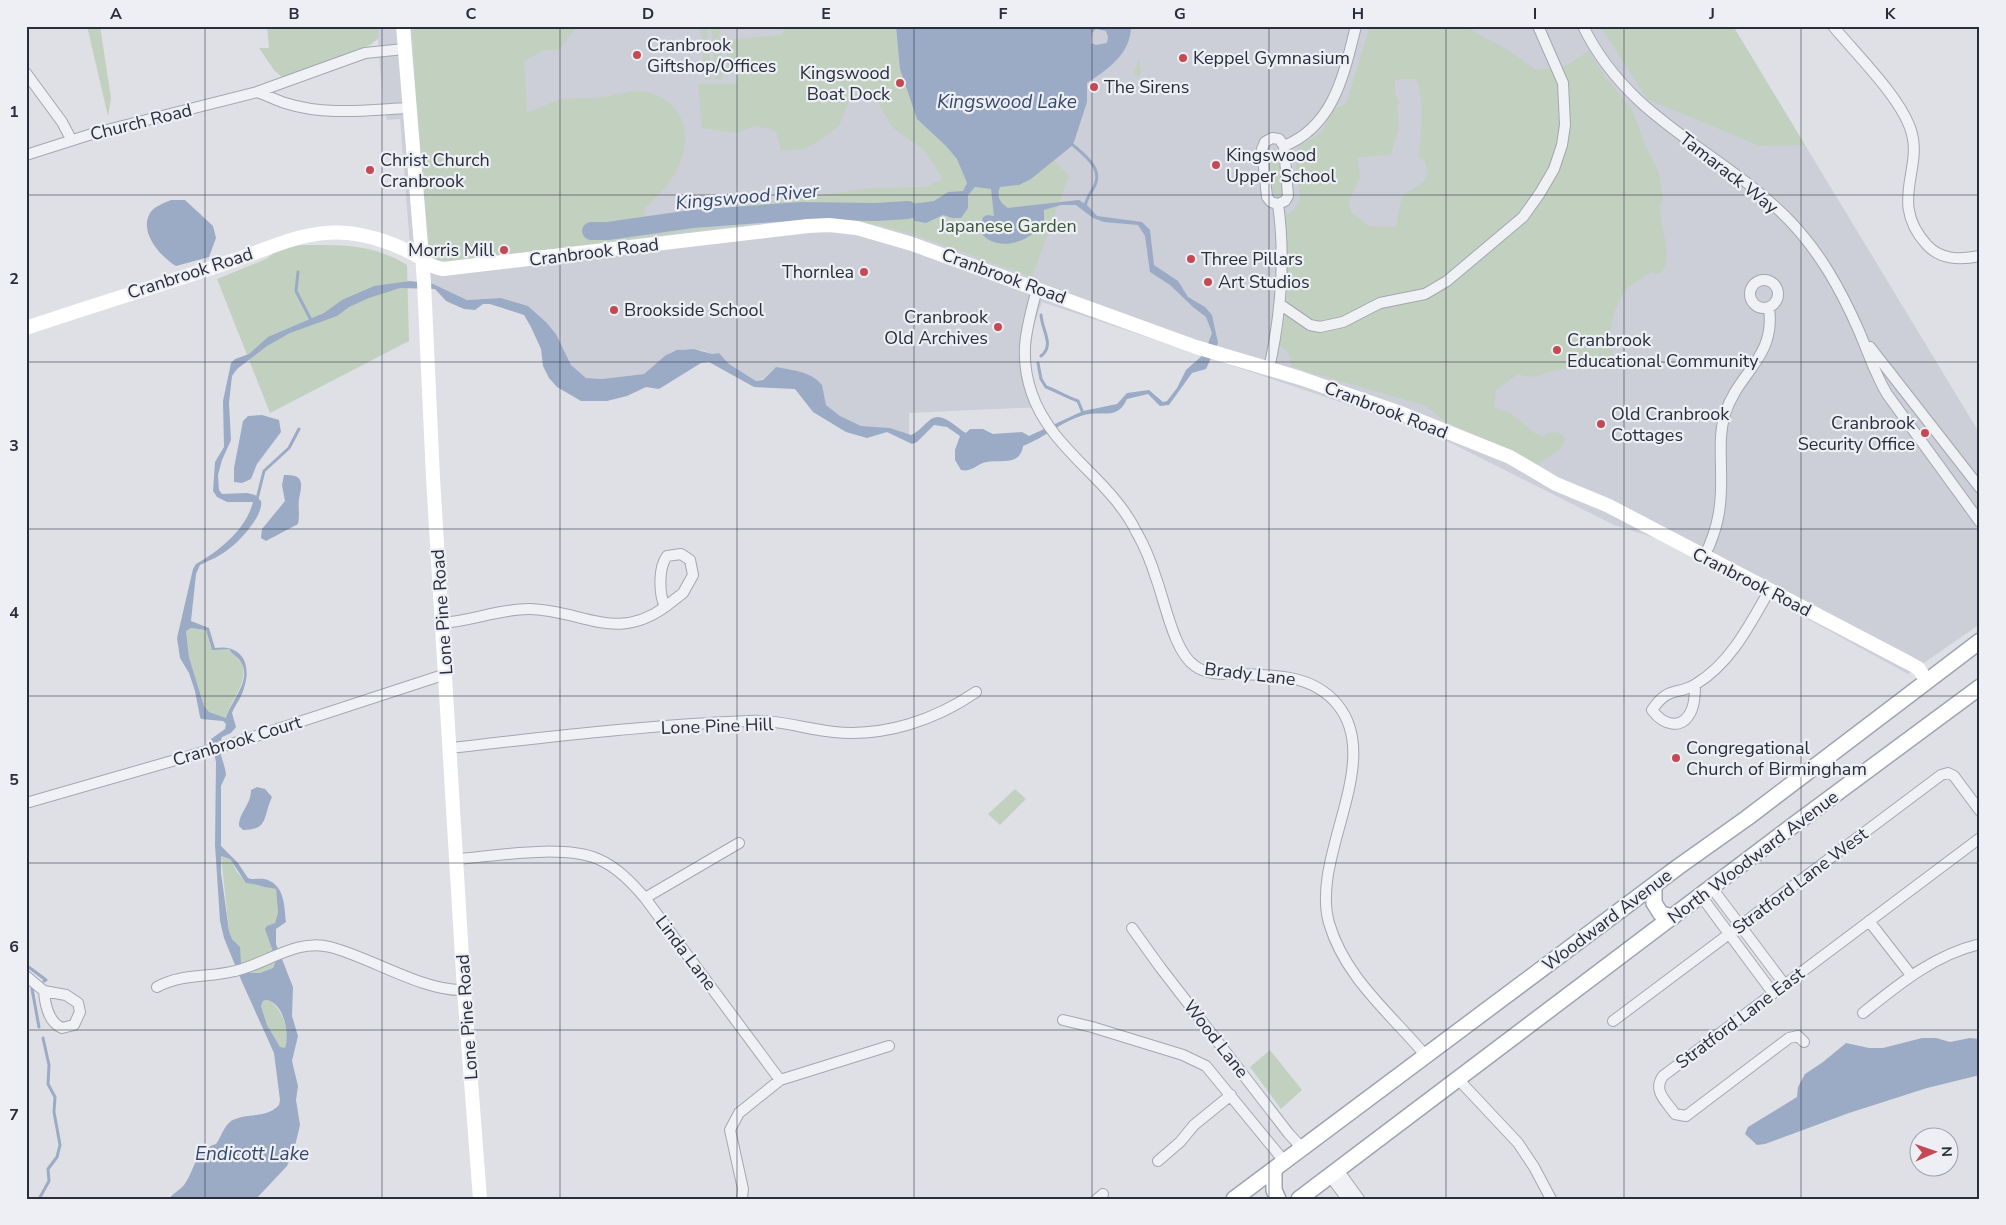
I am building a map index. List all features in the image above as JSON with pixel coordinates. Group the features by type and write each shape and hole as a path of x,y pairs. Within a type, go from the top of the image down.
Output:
{"main road":[{"name":"Woodward Avenue","path":"1234,1199 1654,885 1747,818 1980,641"},
{"name":"North Woodward Avenue","path":"1458,1079 1980,687"},
{"path":"1654,885 1654,903 1661,914 1673,917"},
{"path":"1299,1199 1458,1079"},
{"path":"1278,1199 1274,1190 1279,1165"}],"street":[{"name":"Lone Pine Road","path":"403,26 408,108 424,282 464,990 480,1199"},
{"path":"1284,146 1309,133 1328,107 1341,80 1356,26"},
{"name":"Tamarack Way","path":"1583,26 1605,64 1636,100 1768,200 1795,226 1833,277 1859,332 1878,379 1980,522"},
{"path":"1833,26 1882,85 1909,125 1914,143 1907,198 1911,219 1918,234 1930,248 1941,255 1958,258 1980,256"},
{"path":"1281,305 1310,325 1320,327 1343,322 1380,303 1426,294 1447,281 1523,216 1540,193 1554,169 1562,145 1565,124 1563,83 1541,27"},
{"name":"Church Road","path":"26,155 71,140 257,92 365,53 404,49"},
{"path":"26,73 62,122 71,140"},
{"path":"257,92 284,103 320,110 408,108"},
{"path":"1272,138 1279,139 1284,146 1288,192 1285,200 1278,204 1271,202 1267,197 1262,148 1267,140 1272,138"},
{"path":"1270,369 1281,305 1283,259 1278,204"},
{"name":"Cranbrook Road","path":"26,328 231,261 299,236 333,233 357,234 406,250 422,261 443,269 829,225 858,228 950,256 1232,360 1270,369 1374,403 1510,456 1556,484 1609,506 1914,665 1927,681"},
{"name":"Brady Lane","path":"1038,288 1025,332 1025,366 1038,409 1050,430 1105,485 1130,520 1147,554 1179,643 1188,660 1200,669 1210,672 1273,675 1299,679 1318,688 1339,706 1350,729 1353,758 1329,870 1326,901 1329,921 1338,944 1358,978 1397,1026 1426,1056"},
{"path":"1704,557 1714,536 1720,514 1720,443 1723,422 1734,393 1758,361 1766,346 1771,323 1769,308"},
{"name":"Tamarack Way","path":"1859,332 1887,372 1980,488"},
{"path":"1897,408 1912,402"},
{"path":"1938,465 1953,454"},
{"path":"442,623 461,622 501,612 529,609 554,612 603,623 632,624 650,617 665,607 682,593 693,575 692,564 684,555 671,554 662,564 662,597 665,607"},
{"path":"1695,685 1691,711 1681,721 1673,724 1663,723 1652,710 1667,694 1695,685 1714,670 1733,650 1769,591"},
{"name":"Cranbrook Court","path":"26,802 238,742 446,674"},
{"name":"Lone Pine Hill","path":"450,748 606,732 753,721 770,721 834,732 865,732 908,725 928,719 946,711 976,692"},
{"name":"Stratford Lane West","path":"1613,1021 1943,774 1954,776 1980,811"},
{"name":"Stratford Lane East","path":"1804,1042 1798,1036 1789,1038 1686,1116 1675,1114 1660,1094 1659,1084 1662,1076 1980,838"},
{"path":"645,898 739,843"},
{"name":"Linda Lane","path":"457,859 564,851 599,859 611,866 634,885 645,898 780,1080"},
{"path":"1707,892 1740,925 1785,984"},
{"path":"1707,892 1729,934 1773,993"},
{"path":"1869,921 1911,975"},
{"name":"Wood Lane","path":"1132,928 1160,968 1289,1134 1302,1148"},
{"path":"1863,1013 1911,975 1948,954 1980,944"},
{"path":"157,987 173,979 236,971 310,945 322,945 358,956 446,989 464,990"},
{"path":"26,976 44,991"},
{"path":"1063,1020 1092,1027 1196,1060 1212,1071 1231,1095 1279,1165"},
{"path":"752,1199 742,1194 731,1144 731,1125 739,1113 780,1080 890,1046"},
{"path":"1458,1079 1518,1144 1534,1167 1551,1199"},
{"path":"1158,1161 1180,1142 1194,1125 1231,1095"},
{"path":"1334,1173 1347,1199"},
{"path":"1334,1173 1359,1199"}],"shaded area":[{"name":"Cranbrook Educational Community","path":"301,26 1733,26 1980,434 1980,624 1908,674 1665,541 1614,525 1427,431 1042,302 1033,328 1030,358 1033,382 1041,407 909,413 909,435 890,428 861,426 840,416 826,405 821,384 795,370 776,367 763,379 756,381 729,364 719,353 712,354 702,350 684,349 671,352 644,374 602,379 586,378 571,365 556,334 528,306 501,298 467,300 428,283 411,259 400,119 387,120 383,103 378,39 370,45"}],"green space":[{"path":"87,26 100,26 111,98 108,116"},
{"path":"267,26 378,26 378,38 370,45 283,78 274,70 259,48 269,48"},
{"name":"Japanese Garden","path":"412,26 577,26 559,50 544,50 524,61 527,112 563,99 597,98 639,91 651,93 664,99 673,107 680,116 684,127 684,151 671,180 644,209 646,218 872,188 925,187 943,179 924,150 893,128 873,95 850,98 839,126 805,149 781,151 776,131 756,126 736,133 702,128 698,84 737,84 737,73 728,72 726,40 781,35 786,26 896,26 900,69 917,119 957,159 967,183 963,191 947,192 934,201 911,204 926,223 940,215 952,218 968,208 968,195 972,188 1017,184 1033,176 1054,160 1069,176 1032,277 915,235 878,225 823,215 448,262 437,261 429,251 417,118"},
{"path":"707,26 711,79 705,80 700,27"},
{"path":"711,26 719,26 723,79 715,79"},
{"path":"1370,26 1464,26 1508,50 1536,70 1565,66 1589,51 1606,78 1632,109 1643,140 1658,170 1663,197 1660,207 1667,249 1666,264 1661,273 1651,272 1631,285 1622,296 1615,311 1610,335 1610,345 1614,361 1602,365 1556,370 1533,377 1518,374 1496,390 1494,407 1514,415 1534,433 1544,436 1547,433 1558,432 1564,437 1565,441 1560,449 1538,464 1444,421 1426,406 1292,367 1288,352 1279,345 1287,297 1288,264 1285,215 1298,204 1299,196 1295,161 1296,153 1300,146 1322,131 1332,110 1346,104","holes":["1417,79 1421,108 1419,158 1424,160 1428,172 1423,182 1402,196 1396,227 1369,226 1351,212 1349,201 1360,178 1358,158 1391,154 1399,127 1397,109 1399,101 1395,94 1395,80"]},
{"path":"1600,26 1733,26 1805,145 1760,146 1647,99"},
{"path":"1139,59 1141,71 1139,77 1133,74"},
{"path":"1274,148 1280,152 1283,193 1278,196 1273,192 1269,154"},
{"path":"305,245 370,249 407,265 409,341 270,413 217,279 266,259 284,246"},
{"path":"191,628 206,630 211,648 227,648 242,663 243,678 241,685 226,718 209,712 204,706 189,657 186,631"},
{"path":"1015,789 1026,799 1000,825 988,814"},
{"path":"221,856 230,859 237,872 247,883 276,889 278,913 275,923 271,925 274,954 273,968 260,973 251,973 241,963 239,946 232,939 229,931"},
{"path":"270,1000 279,1010 285,1022 287,1042 285,1048 280,1048 267,1025 261,1006 263,1001"},
{"path":"1270,1050 1302,1090 1281,1109 1250,1067"}],"water":[{"path":"896,26 1131,26 1130,36 1123,53 1103,72 1087,83 1087,102 1073,145 1031,179 1019,185 1000,187 999,196 1001,202 1008,208 1079,200 1097,216 1142,222 1150,230 1154,265 1178,281 1188,297 1205,307 1212,315 1218,343 1206,369 1192,373 1169,405 1160,406 1148,394 1127,399 1119,410 1114,412 1084,415 1068,421 1023,446 1021,453 1013,460 983,463 970,469 961,470 955,460 955,450 960,436 947,427 934,425 917,442 912,444 887,432 867,438 846,432 813,412 795,389 754,387 709,362 701,363 659,389 646,387 627,396 607,401 581,401 557,387 549,378 543,366 541,349 524,315 490,304 483,304 475,310 464,309 446,301 435,289 400,288 369,298 349,307 337,316 290,333 267,346 237,369 232,376 229,403 231,440 218,475 219,490 222,494 247,493 255,495 261,501 261,506 251,526 235,544 219,556 200,565 196,574 191,621 209,628 215,648 232,649 238,653 243,658 247,671 242,695 232,713 236,727 231,733 222,737 220,742 220,752 226,775 221,786 221,846 238,863 248,878 264,879 276,885 284,902 286,922 276,929 276,944 293,987 292,1016 298,1036 292,1061 298,1086 296,1100 300,1125 294,1150 287,1166 256,1199 169,1199 184,1185 199,1156 203,1151 216,1144 231,1121 237,1118 269,1112 279,1105 280,1100 274,1053 224,938 220,921 215,845 216,762 211,739 225,729 226,724 223,721 201,719 189,673 180,658 177,638 193,569 196,564 214,553 230,539 244,522 253,502 227,502 217,497 213,491 215,462 224,447 223,401 231,363 235,359 249,354 268,337 324,313 342,300 374,286 410,281 433,284 467,300 501,298 528,306 556,334 571,365 586,378 602,379 644,374 666,355 677,350 694,349 712,354 719,353 729,364 756,381 763,380 776,367 807,374 822,385 826,405 840,416 861,426 890,428 911,435 930,420 939,417 944,418 966,433 970,429 983,429 993,434 1022,432 1029,436 1083,411 1117,404 1127,393 1149,390 1163,402 1167,401 1177,388 1186,370 1204,354 1212,333 1206,317 1170,285 1150,272 1145,236 1138,225 1104,222 1093,218 1076,205 1061,205 1044,210 1044,222 1023,240 1014,243 995,243 987,239 980,232 983,217 987,215 994,216 991,189 975,187 968,195 968,208 961,218 943,215 926,223 915,221 908,210 911,204 934,201 948,192 963,191 967,183 957,159 917,119 900,69","holes":["1096,29 1106,31 1107,43 1096,45 1091,43 1092,33","191,628 206,630 212,650 229,649 242,664 244,671 242,685 226,718 209,712 204,706 189,657 186,631","221,856 230,859 246,883 276,889 278,913 275,923 267,926 265,929 276,960 273,968 260,973 251,973 241,963 240,947 232,939 229,931 221,873","263,1001 273,1002 281,1013 287,1035 285,1048 280,1047 267,1025 261,1006"]},
{"path":"171,200 185,200 213,226 216,238 209,257 176,266 158,251 147,230 147,222 149,215 155,208"},
{"path":"262,415 279,420 281,432 257,464 251,479 242,483 234,482 234,468 243,421 248,416"},
{"path":"284,475 296,476 300,481 298,524 266,541 261,538 262,529 285,501 282,485"},
{"path":"257,787 265,789 272,797 261,825 257,828 243,830 239,826 241,817 249,800 251,790"},
{"path":"1922,1038 1936,1038 1950,1042 1970,1038 1980,1039 1980,1075 1927,1088 1849,1113 1765,1144 1757,1145 1745,1134 1748,1127 1797,1097 1798,1087 1805,1074 1846,1043 1869,1048 1883,1048"}],"waterway":[{"path":"1073,145 1091,162 1096,173 1097,179 1085,206"},
{"name":"Kingswood River","path":"591,231 608,231 692,219 801,211 876,212 908,210"},
{"path":"298,272 296,291 312,322"},
{"path":"1041,315 1047,337 1047,347 1041,356"},
{"path":"1038,363 1041,379 1046,387 1078,401 1083,413"},
{"path":"257,499 264,471 289,448 299,429"},
{"path":"26,965 46,980 44,981"},
{"path":"32,989 39,1027"},
{"path":"39,1199 49,1181 48,1169 57,1157 60,1145 54,1112 55,1097 48,1084 49,1065 43,1038"}],"place":[{"name":"Cranbrook Giftshop/Offices","path":"637,55"},
{"name":"Keppel Gymnasium","path":"1183,58"},
{"name":"Kingswood Boat Dock","path":"900,83"},
{"name":"The Sirens","path":"1094,87"},
{"name":"Kingswood Upper School","path":"1216,165"},
{"name":"Christ Church Cranbrook","path":"370,170"},
{"name":"Morris Mill","path":"504,250"},
{"name":"Three Pillars","path":"1191,259"},
{"name":"Thornlea","path":"864,272"},
{"name":"Art Studios","path":"1208,282"},
{"name":"Brookside School","path":"614,310"},
{"name":"Cranbrook Old Archives","path":"998,327"},
{"name":"Cranbrook Educational Community","path":"1557,350"},
{"name":"Old Cranbrook Cottages","path":"1601,424"},
{"name":"Cranbrook Security Office","path":"1925,433"},
{"name":"Congregational Church of Birmingham","path":"1676,758"}],"water label":[{"name":"Kingswood Lake","path":"1007,101"},
{"name":"Endicott Lake","path":"252,1153"}]}
